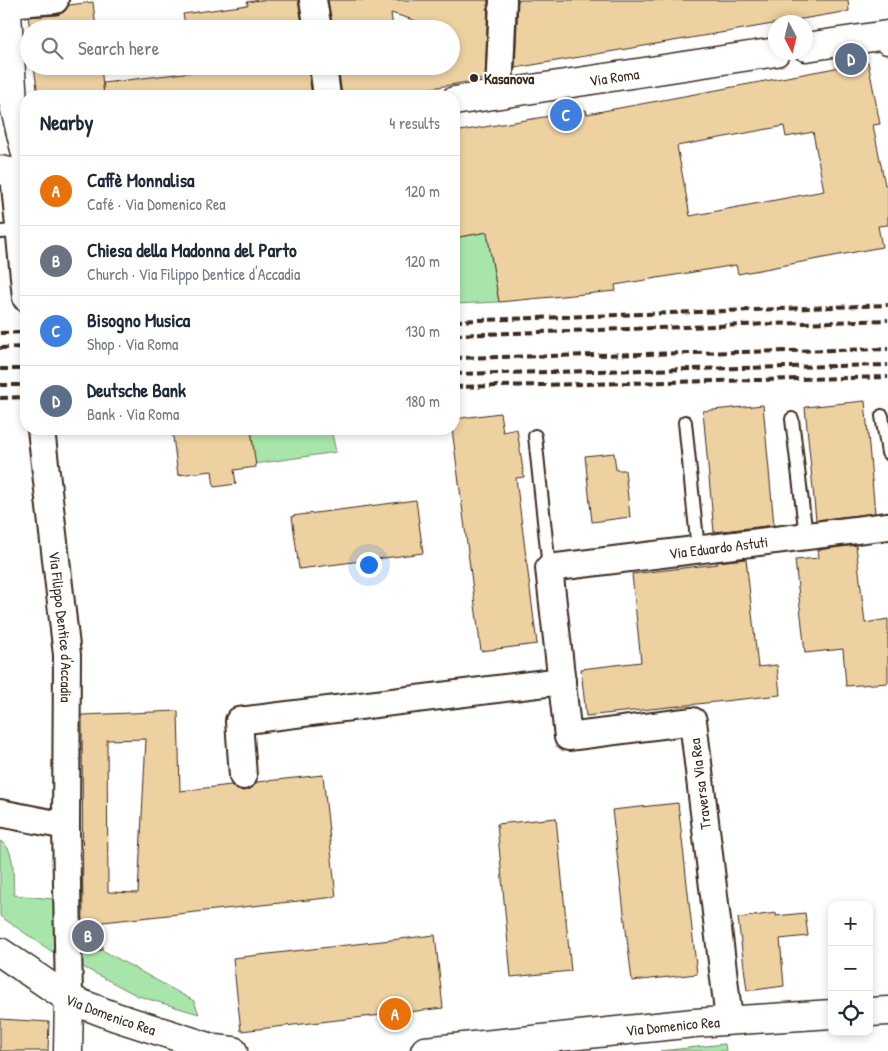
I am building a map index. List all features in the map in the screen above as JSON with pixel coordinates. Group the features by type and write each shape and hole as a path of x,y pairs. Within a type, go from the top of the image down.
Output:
{"main road":[{"path":"6,2 17,168"},
{"path":"813,46 888,36"},
{"name":"Via Roma","path":"460,100 768,53"},
{"path":"0,126 13,101"},
{"name":"Via Domenico Rea","path":"0,952 69,999 116,1017 215,1049 233,1051"},
{"name":"Via Filippo Dentice d'Accadia","path":"68,1051 69,999"},
{"path":"873,1012 888,1011"},
{"name":"Via Domenico Rea","path":"425,1051 729,1020 828,1014"}],"street":[{"path":"6,2 55,0"},
{"path":"313,0 316,20"},
{"path":"499,94 503,0"},
{"path":"324,75 327,90"},
{"path":"17,168 10,232 20,273"},
{"name":"Via Filippo Dentice d'Accadia","path":"42,435 67,656 66,826 69,999"},
{"name":"Via Eduardo Astuti","path":"549,568 888,526"},
{"name":"Traversa Via Rea","path":"549,568 568,737 693,722 729,1020"},
{"path":"243,776 239,721 562,681"},
{"path":"0,813 66,826"}],"lane":[{"path":"882,416 888,453"},
{"path":"792,419 806,536"},
{"path":"685,422 698,550"},
{"path":"535,436 549,568"}],"green space":[{"path":"487,232 499,302 460,304 460,237"},
{"path":"252,435 332,435 336,452 255,464"},
{"path":"0,841 5,845 11,857 14,895 53,899 54,953 0,916"},
{"path":"102,950 194,1001 199,1014 138,996 83,967 79,953"},
{"path":"724,1044 726,1051 660,1051"}],"building":[{"path":"298,0 301,20 184,20 183,14 248,5 247,2"},
{"path":"328,0 488,0 485,79 420,90 341,90 339,75 460,75 460,20 413,20 391,13 392,20 331,20"},
{"path":"518,0 848,0 849,11 813,17 813,15 768,15 768,25 515,68"},
{"path":"93,2 95,20 28,20 28,17 57,15 64,12 69,5"},
{"path":"868,62 880,124 873,125 885,185 888,185 888,225 878,226 882,247 738,274 736,265 615,285 616,291 499,302 487,232 460,237 460,131 586,110 587,114","holes":["784,126 786,137 813,132 824,191 690,216 677,146"]},
{"path":"35,75 102,75 103,90 37,90"},
{"path":"168,75 309,75 311,90 104,90 103,83"},
{"path":"865,401 875,513 816,520 805,407"},
{"path":"763,405 774,525 714,532 703,411"},
{"path":"500,413 503,432 517,429 524,477 516,478 537,644 481,651 453,435 460,435 460,418"},
{"path":"173,435 252,435 256,467 234,470 236,484 214,487 212,471 178,475"},
{"path":"614,453 616,470 625,470 630,517 592,522 585,456"},
{"path":"416,500 423,553 299,569 292,516"},
{"path":"856,545 865,623 888,619 888,683 846,686 843,649 805,653 795,560 819,558 818,550"},
{"path":"746,559 758,667 777,665 780,695 586,716 581,669 641,662 632,574"},
{"path":"178,711 180,791 231,785 237,790 245,791 252,788 257,782 323,775 336,897 103,922 102,950 83,950 82,715","holes":["146,739 138,893 108,892 107,740"]},
{"path":"678,803 697,974 632,981 612,810"},
{"path":"556,818 571,971 511,977 497,824"},
{"path":"776,913 776,916 805,913 808,936 780,939 784,986 747,991 738,918"},
{"path":"435,935 443,1008 241,1031 233,958"},
{"path":"0,1019 49,1022 48,1051 0,1051"}],"railway":[{"path":"460,321 888,305"},
{"path":"460,335 888,320"},
{"path":"0,333 20,332"},
{"path":"0,348 20,347"},
{"path":"460,358 888,349"},
{"path":"460,374 888,365"},
{"path":"0,369 20,369"},
{"path":"460,387 888,377"},
{"path":"0,385 20,385"},
{"path":"0,398 20,397"}],"place":[{"name":"Deutsche Bank","path":"851,59"},
{"name":"Kasanova","path":"474,78"},
{"name":"Bisogno Musica","path":"566,115"},
{"name":"Chiesa della Madonna del Parto","path":"88,936"},
{"name":"Caffè Monnalisa","path":"395,1014"}]}
